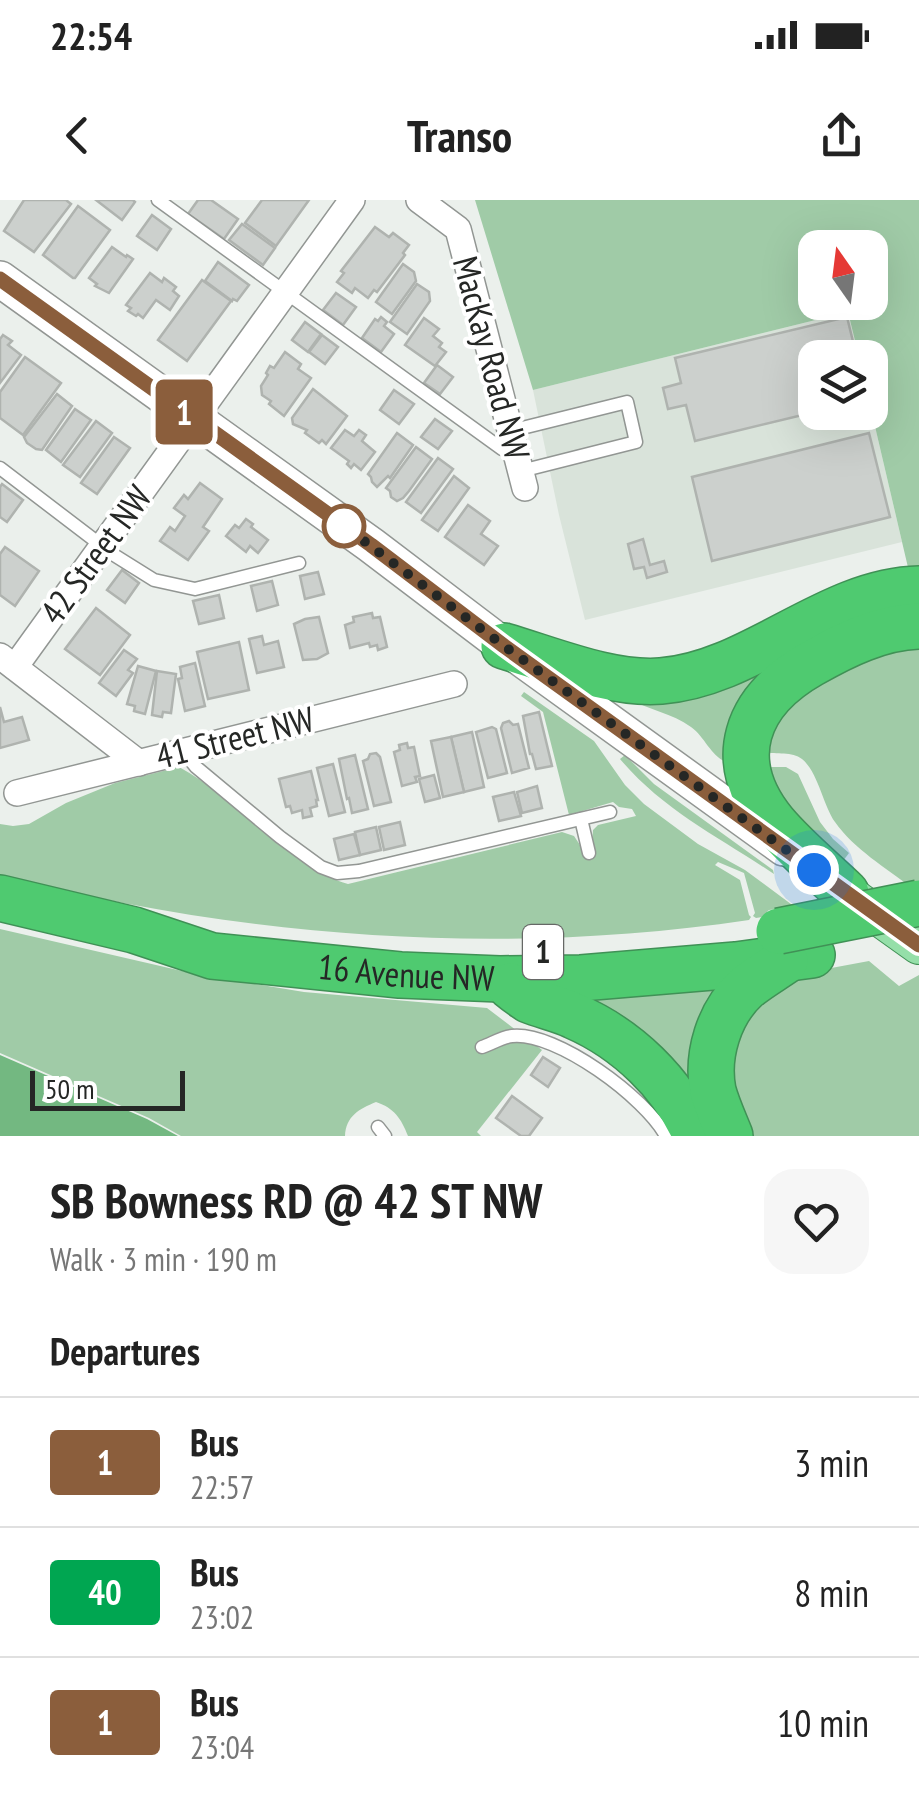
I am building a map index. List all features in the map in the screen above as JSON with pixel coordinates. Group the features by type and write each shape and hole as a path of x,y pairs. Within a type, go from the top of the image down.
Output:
{"highway":[{"path":"504,646 625,679 677,679 725,663 864,600 919,589"},
{"path":"846,893 768,814 750,776 748,733 769,696 804,668 863,638 919,626"},
{"name":"16 Avenue NW","path":"0,898 134,930 212,956 400,975 500,979 600,977 919,933"},
{"name":"16 Avenue NW","path":"134,930 207,928 328,945 490,952 659,945 794,948 919,903"},
{"path":"730,1136 712,1076 718,1031 743,991 794,948"},
{"path":"500,979 528,999 576,1016 620,1042 675,1098 696,1136"}],"main road":[{"path":"846,893 919,945"}],"street":[{"name":"42 Street NW","path":"8,662 195,420 352,200"},
{"name":"MacKay Road NW","path":"418,200 458,229 518,461"},
{"path":"0,279 846,893"},
{"path":"8,662 139,762"},
{"name":"41 Street NW","path":"17,793 454,684"}],"lane":[{"path":"158,200 518,461 636,442 626,402 518,461"},
{"path":"0,468 154,580 195,589 299,563"},
{"path":"184,752 196,767 280,837 337,874 610,812"},
{"path":"581,819 589,852"},
{"path":"482,1047 513,1036 555,1044 614,1081 660,1125 666,1136"}],"shaded area":[{"path":"475,200 919,200 919,576 910,576 876,430 888,430 888,340 855,340 850,320 888,320 888,230 798,230 798,320 816,320 533,390"},
{"path":"816,320 850,320 855,340 798,340 798,430 876,430 902,542 585,620 533,390"},
{"path":"812,639 726,762 684,722 629,699"},
{"path":"919,648 919,886 912,888 843,832 802,759 764,752 779,719 808,691 871,658"},
{"path":"524,692 594,741 625,785 644,804 795,907 769,910 768,916 756,918 744,873 718,862 715,865 740,880 749,920 656,931 467,939 278,927 91,897 0,875 0,824 29,824 66,803 115,783 179,767 317,869 348,884 562,832 574,836 582,848 592,843 593,830 598,825 636,816 632,809 613,802 569,815 543,712 521,696"},
{"path":"625,755 654,784 774,874 655,794 620,759"},
{"path":"768,767 786,767 798,774 820,822 849,853 843,861 792,824"},
{"path":"0,929 195,974 304,992 487,1008 542,1050 477,1132 481,1136 408,1136 396,1114 376,1102 354,1114 345,1136 181,1136 149,1118 0,1053"},
{"path":"869,961 899,986 919,975 919,1136 745,1136 726,1057 740,1019 799,974"},
{"path":"723,981 701,1098 571,994"},
{"path":"0,1055 147,1119 178,1136 0,1136"}],"building":[{"path":"24,200 66,200 71,204 34,252 4,231"},
{"path":"96,200 133,200 135,202 122,220"},
{"path":"198,200 211,200 238,219 224,239 188,214"},
{"path":"262,200 309,200 276,246 245,223"},
{"path":"78,206 110,230 73,278 43,255"},
{"path":"152,215 171,229 157,250 137,236"},
{"path":"242,224 275,248 263,265 229,240"},
{"path":"375,227 389,237 393,233 409,245 377,292 374,290 368,298 337,282"},
{"path":"112,247 133,259 109,293 89,278"},
{"path":"218,262 249,285 237,301 205,281"},
{"path":"403,264 414,272 416,281 392,314 376,302"},
{"path":"150,273 176,287 173,291 179,296 170,310 156,300 143,318 128,311 131,308 126,305"},
{"path":"202,280 231,301 187,361 158,340"},
{"path":"417,284 429,292 430,301 407,334 390,322"},
{"path":"336,293 356,307 343,325 323,310"},
{"path":"381,317 387,322 384,326 394,334 381,352 362,338 375,319"},
{"path":"424,318 439,329 433,336 446,352 435,366 405,345"},
{"path":"834,320 848,320 853,340 798,340 798,416 695,441 686,405 668,409 663,388 681,383 675,358"},
{"path":"305,322 321,334 308,352 292,340"},
{"path":"3,335 21,355 0,383 0,339"},
{"path":"322,335 338,347 325,364 309,352"},
{"path":"285,352 311,378 284,416 262,395 261,386 270,366 274,368"},
{"path":"25,357 61,383 23,435 0,418 0,392"},
{"path":"437,365 453,377 440,394 424,383"},
{"path":"313,389 347,416 326,444 293,424 292,418"},
{"path":"394,390 414,404 399,424 380,410"},
{"path":"57,394 72,406 42,450 36,449 24,437"},
{"path":"75,409 91,420 61,462 46,450"},
{"path":"435,419 452,431 438,449 421,437"},
{"path":"96,421 112,433 80,477 63,465"},
{"path":"345,430 354,436 359,430 366,435 362,441 375,452 361,470 354,464 351,468 349,461 331,448"},
{"path":"397,433 413,445 390,478 377,487 368,474"},
{"path":"869,433 890,517 712,561 692,477"},
{"path":"114,437 130,448 97,494 81,483"},
{"path":"416,447 432,459 397,501 386,488"},
{"path":"438,458 453,469 421,513 406,502"},
{"path":"454,476 469,488 438,531 422,520"},
{"path":"200,483 222,499 203,527 209,531 188,560 160,541 170,527 175,531 185,516 174,508 184,495 188,499"},
{"path":"2,484 23,500 7,522 0,517"},
{"path":"468,505 490,521 481,534 498,546 484,565 445,537"},
{"path":"246,519 268,540 258,553 250,546 246,552 226,536"},
{"path":"643,539 650,565 664,561 667,572 647,578 644,567 634,569 628,544"},
{"path":"5,547 39,571 15,606 0,595 0,554"},
{"path":"122,570 139,583 125,603 107,590"},
{"path":"318,572 324,594 305,599 300,576"},
{"path":"272,581 278,605 257,611 251,586"},
{"path":"219,595 224,618 199,624 193,601"},
{"path":"96,608 130,635 100,675 65,649"},
{"path":"372,613 373,618 380,617 387,647 378,650 377,645 370,647 369,643 350,648 345,625 354,622 353,617"},
{"path":"319,617 328,653 303,660 294,624"},
{"path":"262,636 264,645 278,641 284,667 257,673 249,639"},
{"path":"239,642 249,690 208,699 197,652"},
{"path":"124,650 137,659 128,670 133,673 116,696 99,683"},
{"path":"195,663 205,706 185,711 178,679 182,678 180,667"},
{"path":"138,666 156,671 145,714 127,704"},
{"path":"157,671 176,674 171,713 163,712 162,717 152,715"},
{"path":"0,707 4,722 22,717 29,740 0,748"},
{"path":"539,712 552,766 536,769 523,716"},
{"path":"509,721 518,724 529,768 512,773 501,728"},
{"path":"496,729 507,773 488,778 476,732"},
{"path":"472,732 484,787 464,792 451,737"},
{"path":"451,737 464,792 443,797 431,741"},
{"path":"407,743 408,748 414,747 420,776 415,777 417,782 402,786 394,752"},
{"path":"376,753 391,802 374,806 363,761"},
{"path":"355,755 368,809 352,813 339,759"},
{"path":"333,764 345,812 329,816 317,768"},
{"path":"311,771 317,806 310,808 312,816 303,818 302,810 292,813 290,806 286,807 279,779"},
{"path":"434,775 440,798 425,802 419,779"},
{"path":"537,786 542,808 522,813 517,792"},
{"path":"514,792 521,816 499,821 493,797"},
{"path":"400,822 405,845 384,850 379,827"},
{"path":"376,827 381,850 360,855 355,832"},
{"path":"354,834 360,855 339,860 334,839"},
{"path":"543,1057 560,1068 548,1087 531,1075"},
{"path":"512,1096 542,1118 529,1136 521,1136 496,1118"}],"bus line":[{"name":"1","path":"0,279 919,945"}],"route":[{"path":"344,526 340,523 814,870"}]}
